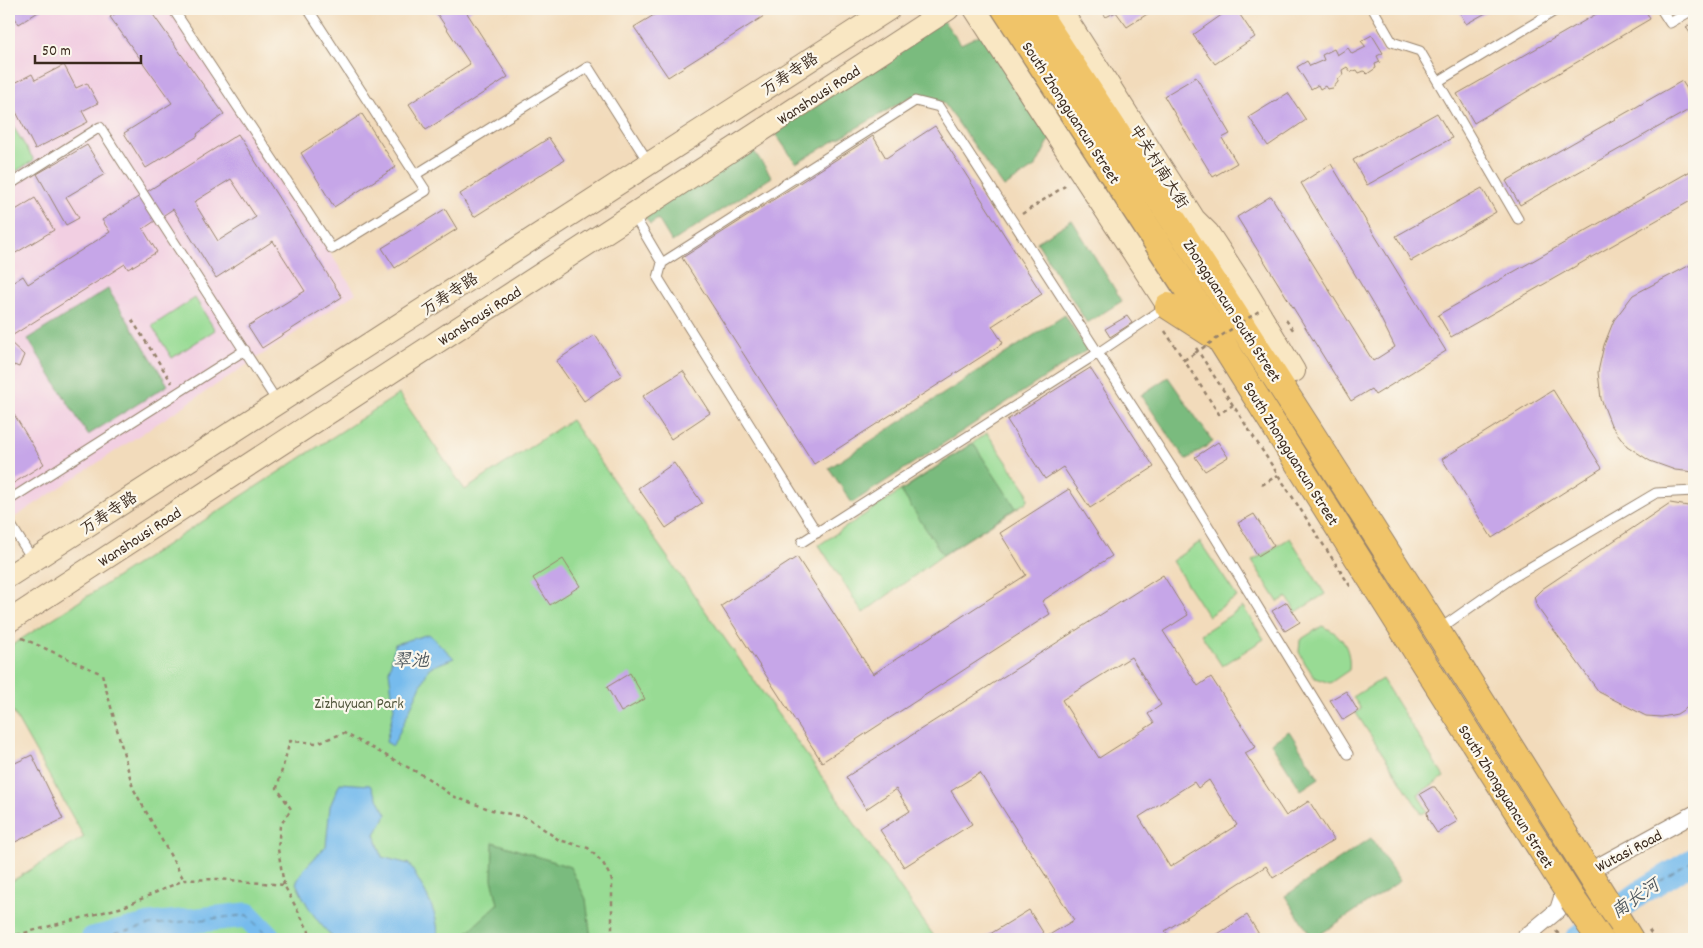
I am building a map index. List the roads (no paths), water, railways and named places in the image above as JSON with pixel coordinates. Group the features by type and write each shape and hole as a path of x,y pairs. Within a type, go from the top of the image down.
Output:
{"main road":[{"name":"South Zhongguancun Street","path":"1005,9 1221,341 1569,894 1600,939"},
{"name":"South Zhongguancun Street","path":"1035,9 1160,197"},
{"path":"1160,197 1194,220"},
{"name":"Zhongguancun South Street","path":"1160,197 1305,423"},
{"path":"1168,306 1221,341"},
{"path":"1294,371 1305,423"},
{"name":"South Zhongguancun Street","path":"1305,423 1438,630 1630,939"}],"street":[{"name":"万寿寺路","path":"9,576 889,9"},
{"name":"Wanshousi Road","path":"9,621 948,9"},
{"path":"975,9 1168,306"},
{"name":"中关村南大街","path":"1060,9 1194,220 1208,233 1244,288 1294,371"},
{"name":"Wutasi Road","path":"1593,880 1694,814"},
{"path":"1523,939 1558,910 1569,894"}],"lane":[{"path":"173,9 332,250 426,191 308,9"},
{"path":"1373,9 1392,42 1420,50 1518,220"},
{"path":"1439,81 1558,9"},
{"path":"1661,9 1670,23 1694,9"},
{"path":"415,175 588,67 649,163"},
{"path":"817,533 658,278 662,263 916,101 939,107 1180,480 1348,754"},
{"path":"9,185 100,127 278,402"},
{"path":"633,214 662,263"},
{"path":"802,542 1098,353 1168,306"},
{"path":"9,500 245,350"},
{"path":"1438,630 1512,578 1656,493 1694,491"},
{"path":"9,522 33,560"}],"water":[{"name":"翠池","path":"429,634 454,658 429,668 393,746 386,742 394,708 389,671 395,644"},
{"path":"340,783 370,785 387,814 375,834 382,857 409,864 424,890 433,911 438,930 437,939 335,939 317,920 308,906 296,883 304,869 326,846 330,806"}],"waterway":[{"name":"南长河","path":"1577,939 1643,891 1694,860"},
{"name":"南长河","path":"93,939 151,925 247,915 270,939"}],"park label":[{"name":"Zizhuyuan Park","path":"359,702"}]}
